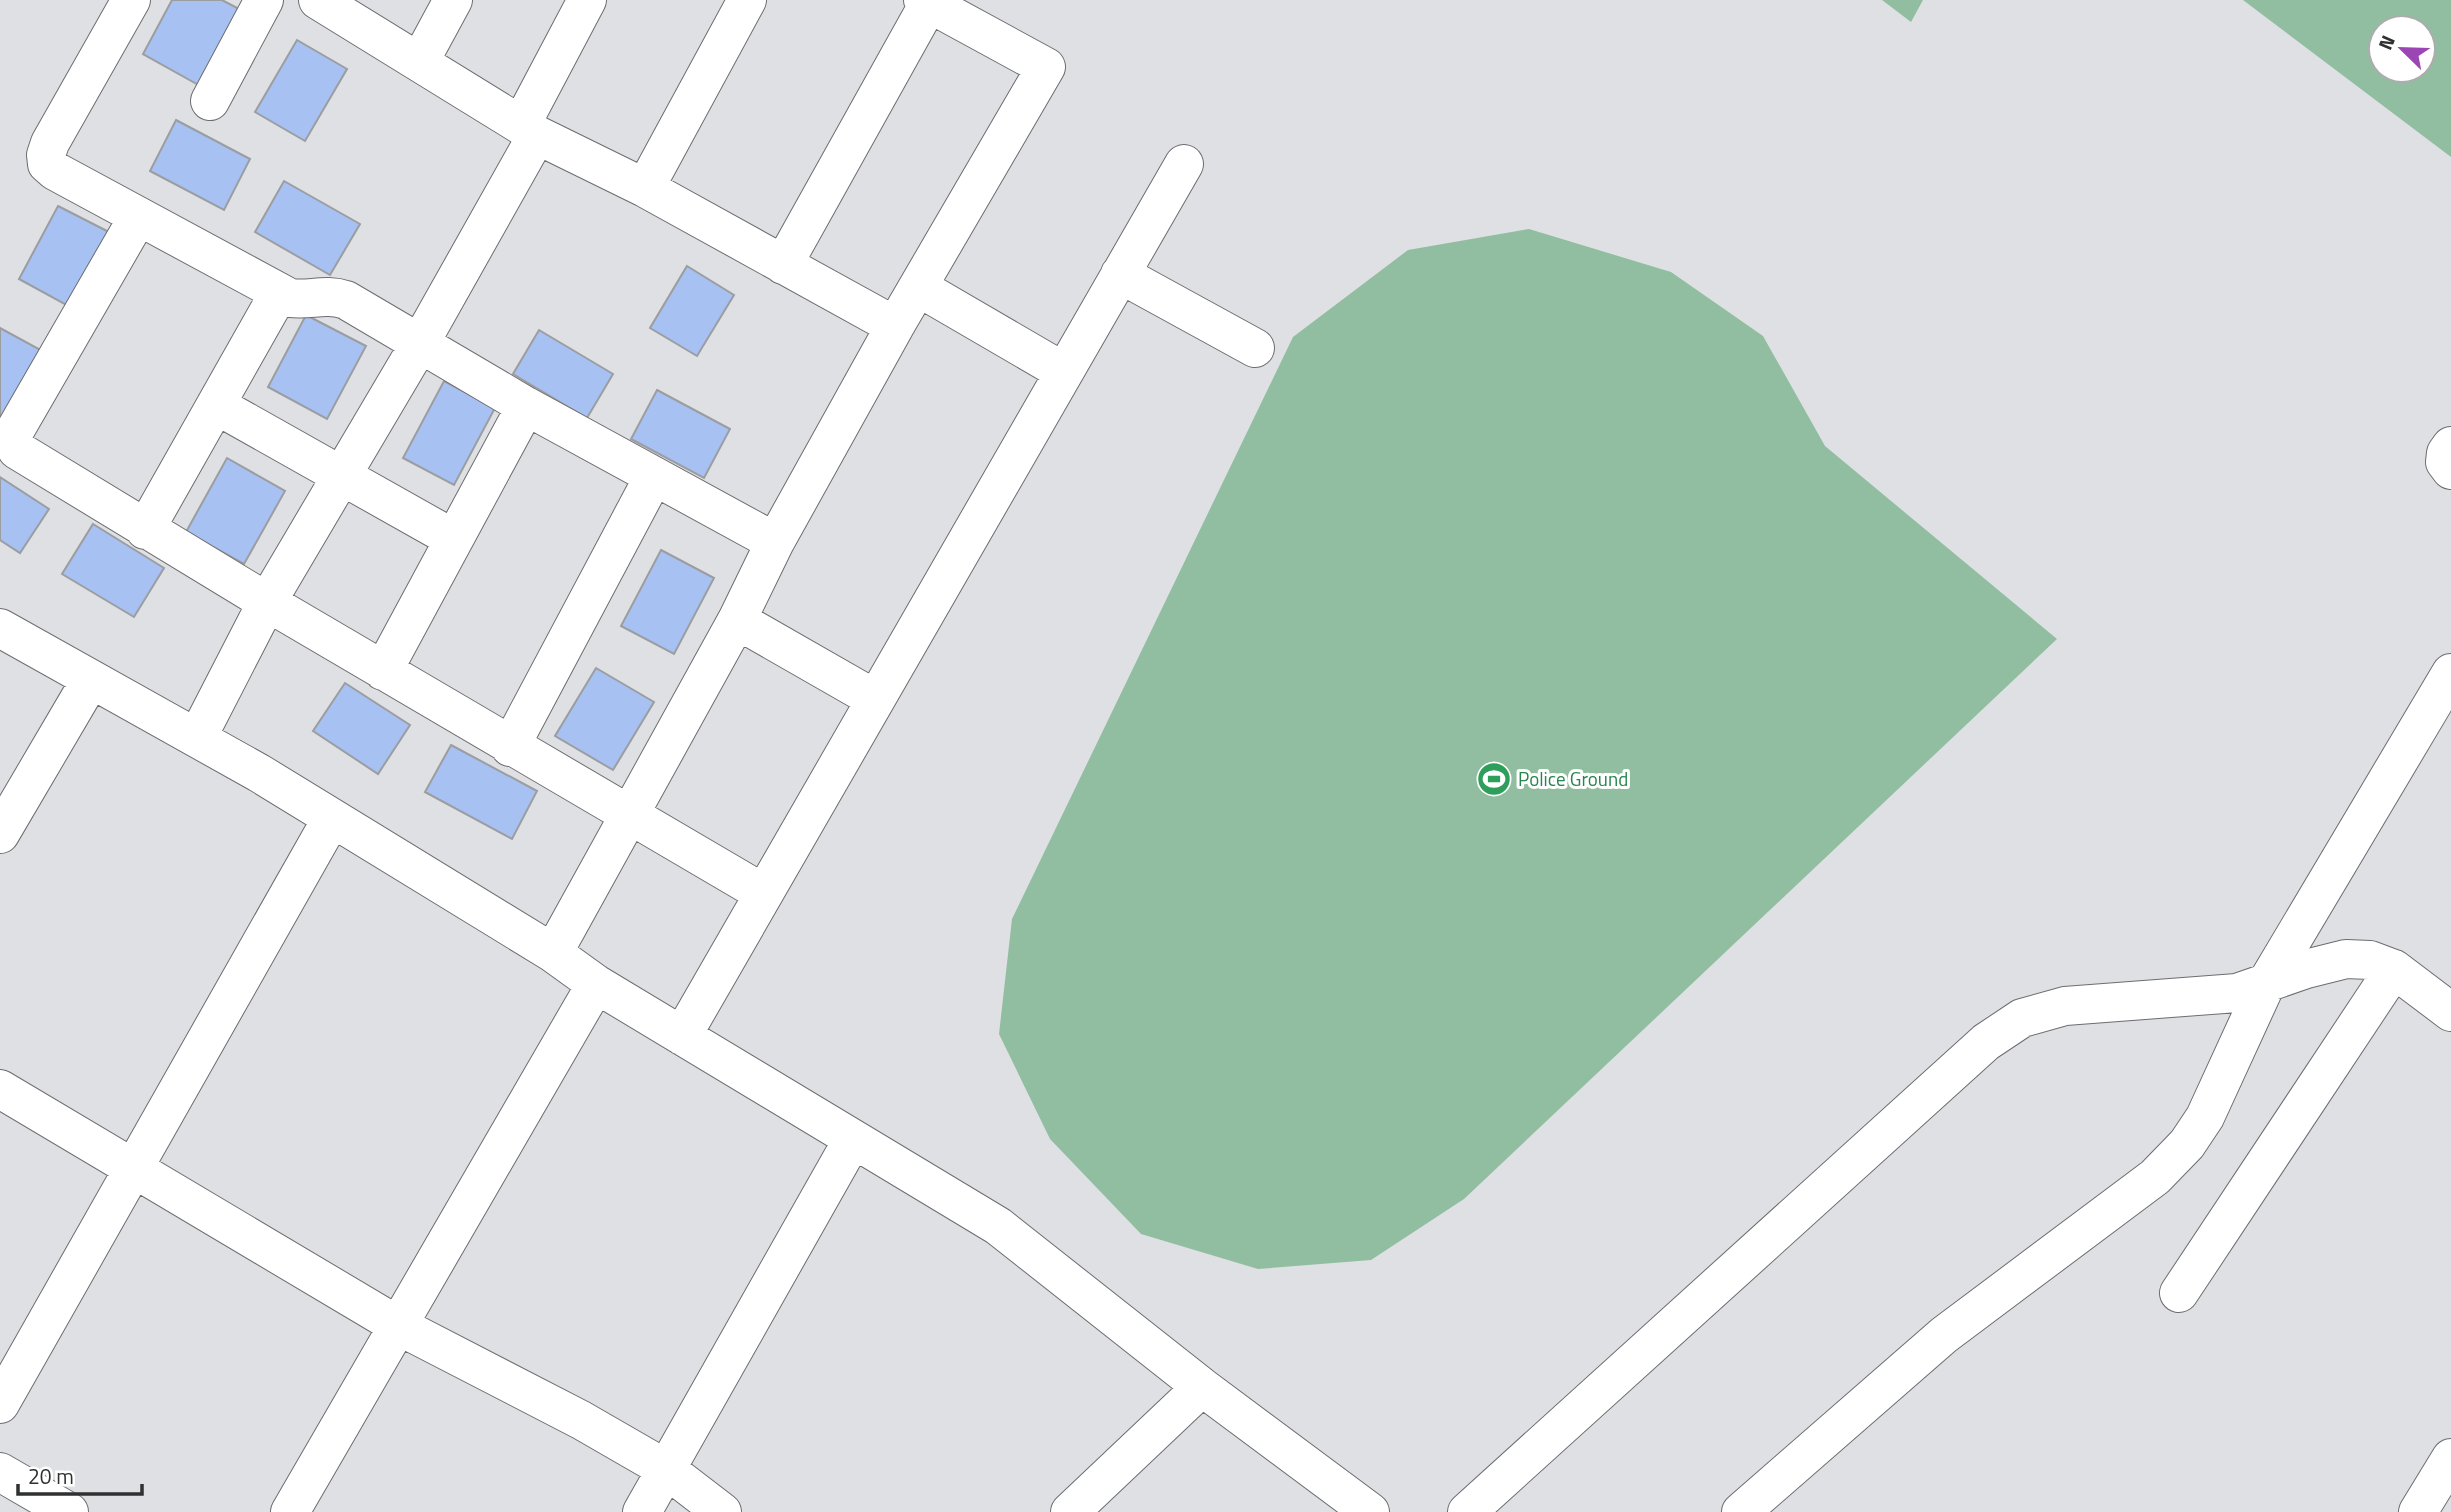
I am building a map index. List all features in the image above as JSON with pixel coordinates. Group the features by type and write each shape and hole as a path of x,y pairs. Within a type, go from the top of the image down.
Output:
{"street":[{"path":"131,0 50,143 46,155 47,163 55,171 279,293 299,299 335,296 526,406 775,542"},
{"path":"210,101 264,0"},
{"path":"318,0 529,130 645,188 895,326"},
{"path":"420,61 453,0"},
{"path":"197,738 267,602 420,343 529,130 587,0"},
{"path":"645,188 747,0"},
{"path":"553,953 895,326 1046,67 926,2 783,265"},
{"path":"682,1036 1184,164"},
{"path":"138,217 15,432 13,443 22,456 510,747 763,893"},
{"path":"1121,274 1255,348"},
{"path":"918,287 1064,372"},
{"path":"145,530 279,293"},
{"path":"216,405 454,539"},
{"path":"383,671 526,406"},
{"path":"2451,446 2446,453 2445,462 2451,470"},
{"path":"510,747 654,476"},
{"path":"737,620 875,699"},
{"path":"0,628 197,738 332,818 553,953 596,984 998,1226 1202,1387 1370,1512"},
{"path":"1741,1512 1944,1335 2155,1177 2187,1144 2205,1117 2266,984 2451,673"},
{"path":"0,834 91,679"},
{"path":"0,1404 332,818"},
{"path":"1467,1512 1986,1042 2022,1018 2065,1006 2237,993 2306,969 2346,959 2370,960 2394,969 2451,1012"},
{"path":"2179,1293 2394,969"},
{"path":"290,1512 596,984"},
{"path":"0,1089 397,1325 581,1420 666,1469 722,1512"},
{"path":"642,1512 853,1139"},
{"path":"1085,1507 1202,1387"},
{"path":"2418,1512 2451,1458"},
{"path":"0,1472 69,1512"}],"green space":[{"path":"1882,0 1923,0 1911,22"},
{"path":"2243,0 2451,0 2451,157"},
{"name":"Police Ground","path":"1529,229 1671,272 1763,336 1825,446 2057,639 1464,1199 1371,1260 1258,1269 1141,1234 1050,1139 999,1034 1012,919 1293,337 1408,250"}],"building":[{"path":"172,0 222,0 243,11 202,87 143,54"},
{"path":"297,40 347,69 305,141 255,112"},
{"path":"176,120 250,159 224,210 150,171"},
{"path":"284,181 360,224 330,275 255,232"},
{"path":"58,206 109,232 70,307 19,279"},
{"path":"687,266 734,295 697,356 650,328"},
{"path":"306,315 366,346 327,419 268,387"},
{"path":"0,328 48,354 0,420"},
{"path":"539,330 613,374 587,418 513,374"},
{"path":"444,381 495,408 454,485 403,458"},
{"path":"657,390 730,429 704,478 631,439"},
{"path":"227,458 285,491 244,564 186,532"},
{"path":"0,477 49,509 20,553 0,540"},
{"path":"93,524 164,568 134,617 62,574"},
{"path":"661,550 714,578 674,654 621,626"},
{"path":"596,668 654,702 613,770 555,736"},
{"path":"345,683 410,725 378,774 313,731"},
{"path":"451,745 537,791 512,839 425,792"}],"place":[{"name":"Police Ground","path":"1494,779"}]}
